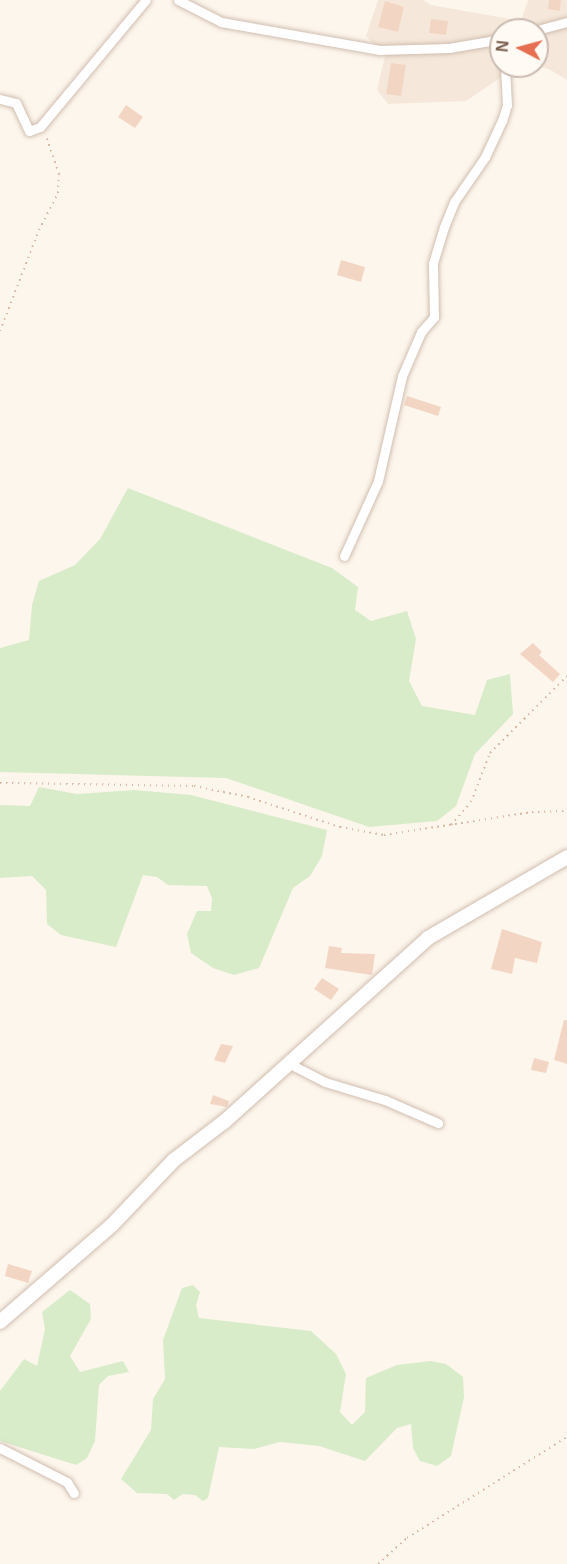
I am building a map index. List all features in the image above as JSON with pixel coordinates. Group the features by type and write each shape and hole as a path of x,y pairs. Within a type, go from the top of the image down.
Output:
{"main road":[{"path":"0,1322 112,1224 174,1160 290,1064 428,938 567,857"}],"street":[{"path":"0,99 16,103 29,131 42,124 146,0"},
{"path":"178,0 221,22 379,50 449,48 489,41"},
{"path":"549,28 565,26"},
{"path":"344,556 378,481 402,376 421,332 434,317 433,263 444,227 454,202 485,157 502,121 507,105 506,78"},
{"path":"290,1064 325,1082 385,1100 438,1123"},
{"path":"0,1448 67,1482 74,1493"}],"path":[{"path":"0,331 39,230 58,193 59,174 42,124"},
{"path":"451,825 471,802 482,768 490,753 567,676"},
{"path":"0,783 194,786 248,797 340,827 384,835 532,812 567,811"},
{"path":"378,1564 407,1538 567,1437"}],"shaded area":[{"path":"378,0 423,0 431,5 504,18 489,18 489,78 500,78 466,101 388,104 377,90 385,56 366,36"},
{"path":"528,0 567,0 567,80 549,69 549,18 522,18"}],"green space":[{"path":"128,488 332,568 358,587 355,610 371,621 407,611 416,639 409,681 422,706 475,715 487,680 510,674 513,714 475,754 456,806 437,821 369,827 226,778 0,772 0,648 29,640 32,605 39,581 75,565 100,539"},
{"path":"39,787 77,794 134,790 191,795 327,830 322,856 310,876 293,888 259,968 234,975 213,968 191,953 187,934 197,911 211,911 212,898 207,886 168,885 157,877 143,875 116,947 61,935 47,924 46,890 32,876 0,878 0,805 30,806"},
{"path":"193,1285 200,1292 196,1305 199,1318 311,1331 336,1354 346,1374 340,1412 352,1425 365,1412 366,1378 397,1365 431,1361 446,1364 463,1377 464,1397 451,1456 437,1466 420,1461 413,1448 411,1424 397,1428 365,1461 319,1446 280,1442 254,1449 219,1447 208,1498 203,1501 195,1495 183,1494 174,1500 167,1494 137,1493 121,1479 151,1430 153,1399 165,1379 163,1340 182,1288"},
{"path":"70,1290 90,1304 91,1319 70,1356 80,1372 123,1361 129,1372 108,1376 99,1385 95,1441 87,1458 76,1465 0,1441 0,1391 24,1359 37,1366 45,1329 42,1312"}],"building":[{"path":"549,0 561,0 560,11 548,9"},
{"path":"385,1 404,7 398,32 378,27"},
{"path":"431,19 448,21 446,35 429,33"},
{"path":"391,63 406,65 401,96 386,94"},
{"path":"126,105 143,117 135,128 118,117"},
{"path":"341,260 365,267 361,282 337,275"},
{"path":"407,396 441,407 438,416 404,405"},
{"path":"533,643 542,652 539,655 560,674 553,682 520,654"},
{"path":"502,929 542,942 537,963 515,958 512,974 491,969"},
{"path":"329,946 342,948 341,953 375,954 372,975 325,968"},
{"path":"322,978 339,989 331,1000 314,989"},
{"path":"564,1020 567,1020 567,1064 554,1060"},
{"path":"221,1044 233,1046 225,1063 214,1060"},
{"path":"534,1058 549,1062 546,1073 531,1070"},
{"path":"213,1095 229,1101 227,1107 210,1104"},
{"path":"8,1264 32,1271 28,1283 5,1276"}]}
